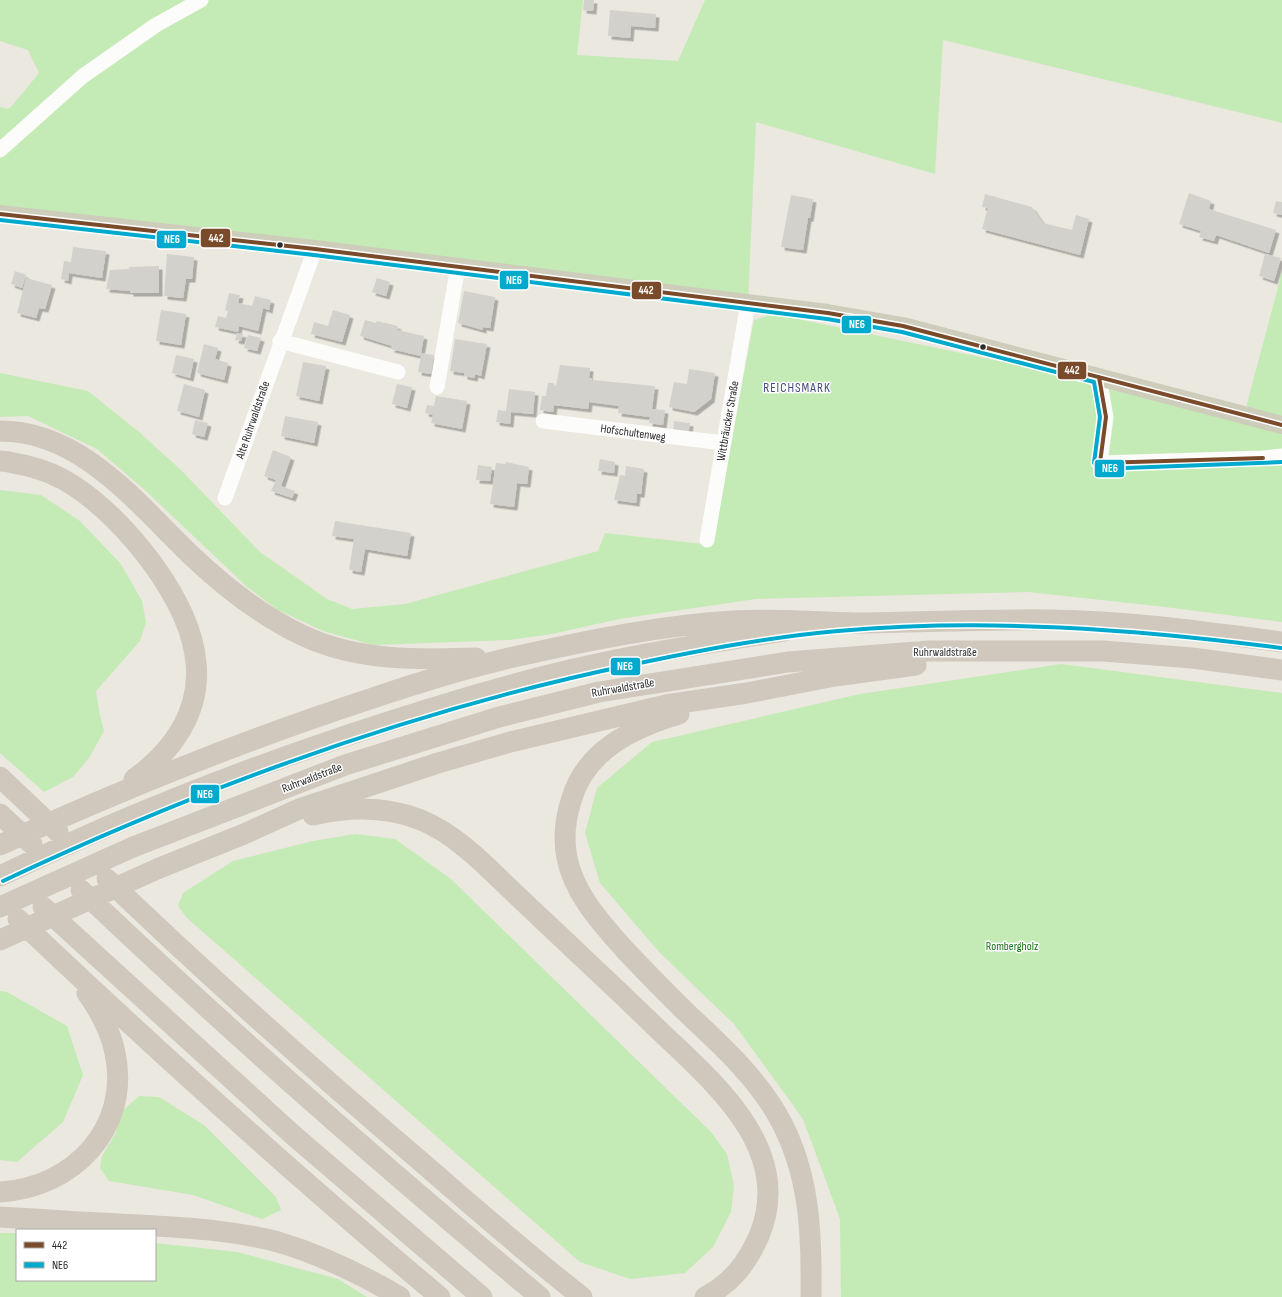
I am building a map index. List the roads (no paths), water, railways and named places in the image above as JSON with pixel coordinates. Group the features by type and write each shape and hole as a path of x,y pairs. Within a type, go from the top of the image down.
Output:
{"highway":[{"path":"0,431 36,436 64,445 94,464 120,486 224,584 277,622 305,637 342,648 394,657 433,659 520,655"},
{"path":"0,461 42,469 74,485 106,511 135,541 161,576 181,611 192,642 196,662 196,685 190,712 178,736 163,755 146,770 122,787 88,806"},
{"path":"0,845 173,770 294,724 440,676 520,655 591,641 731,621 864,623 967,620 1054,620 1207,632 1282,642"},
{"path":"0,876 110,825 224,780 330,741 485,692 591,665 715,641 790,630 864,623"},
{"name":"Ruhrwaldstraße","path":"0,907 133,847 338,768 499,717 599,692 788,662 929,650 991,652 1103,652 1192,658 1282,670"},
{"path":"0,940 157,869 244,834 299,809 352,790 510,742 666,705 747,693 835,676 991,652"},
{"path":"747,693 662,719 636,729 612,743 596,758 583,774 573,794 566,816 564,836 567,860 574,880 595,914 657,984 739,1064 767,1099 778,1116 796,1155 803,1178 809,1209 812,1255 811,1297"},
{"path":"0,777 218,983 334,1088 543,1266 582,1297"},
{"path":"244,834 334,810 365,809 393,811 421,820 447,834 472,853 686,1056 740,1114 755,1138 765,1165 768,1192 765,1222 753,1249 740,1271 727,1283 705,1297"},
{"path":"0,814 146,952 318,1108 540,1297"},
{"path":"0,865 58,921 293,1135 482,1297"},
{"path":"0,902 175,1067 274,1155 440,1297"},
{"path":"0,1192 32,1188 49,1182 65,1173 81,1160 95,1145 112,1110 117,1076 115,1053 108,1031 89,995 59,958"},
{"path":"0,1217 162,1226 239,1234 277,1242 314,1254 348,1268 400,1297"},
{"path":"543,1266 598,1297"}],"main road":[{"path":"0,214 458,266 828,313 903,326 1282,425"}],"street":[{"path":"0,150 83,76 156,25 202,0"},
{"name":"Alte Ruhrwaldstraße","path":"225,498 280,342 315,249"},
{"path":"437,387 458,266"},
{"name":"Wittbräucker Straße","path":"707,540 748,302"},
{"path":"280,342 398,372"},
{"path":"1099,377 1106,417 1100,463 1263,458 1282,456"},
{"name":"Hofschultenweg","path":"543,420 724,443"}],"district":[{"name":"REICHSMARK","path":"797,388"}],"park label":[{"name":"Rombergholz","path":"1012,946"}]}
